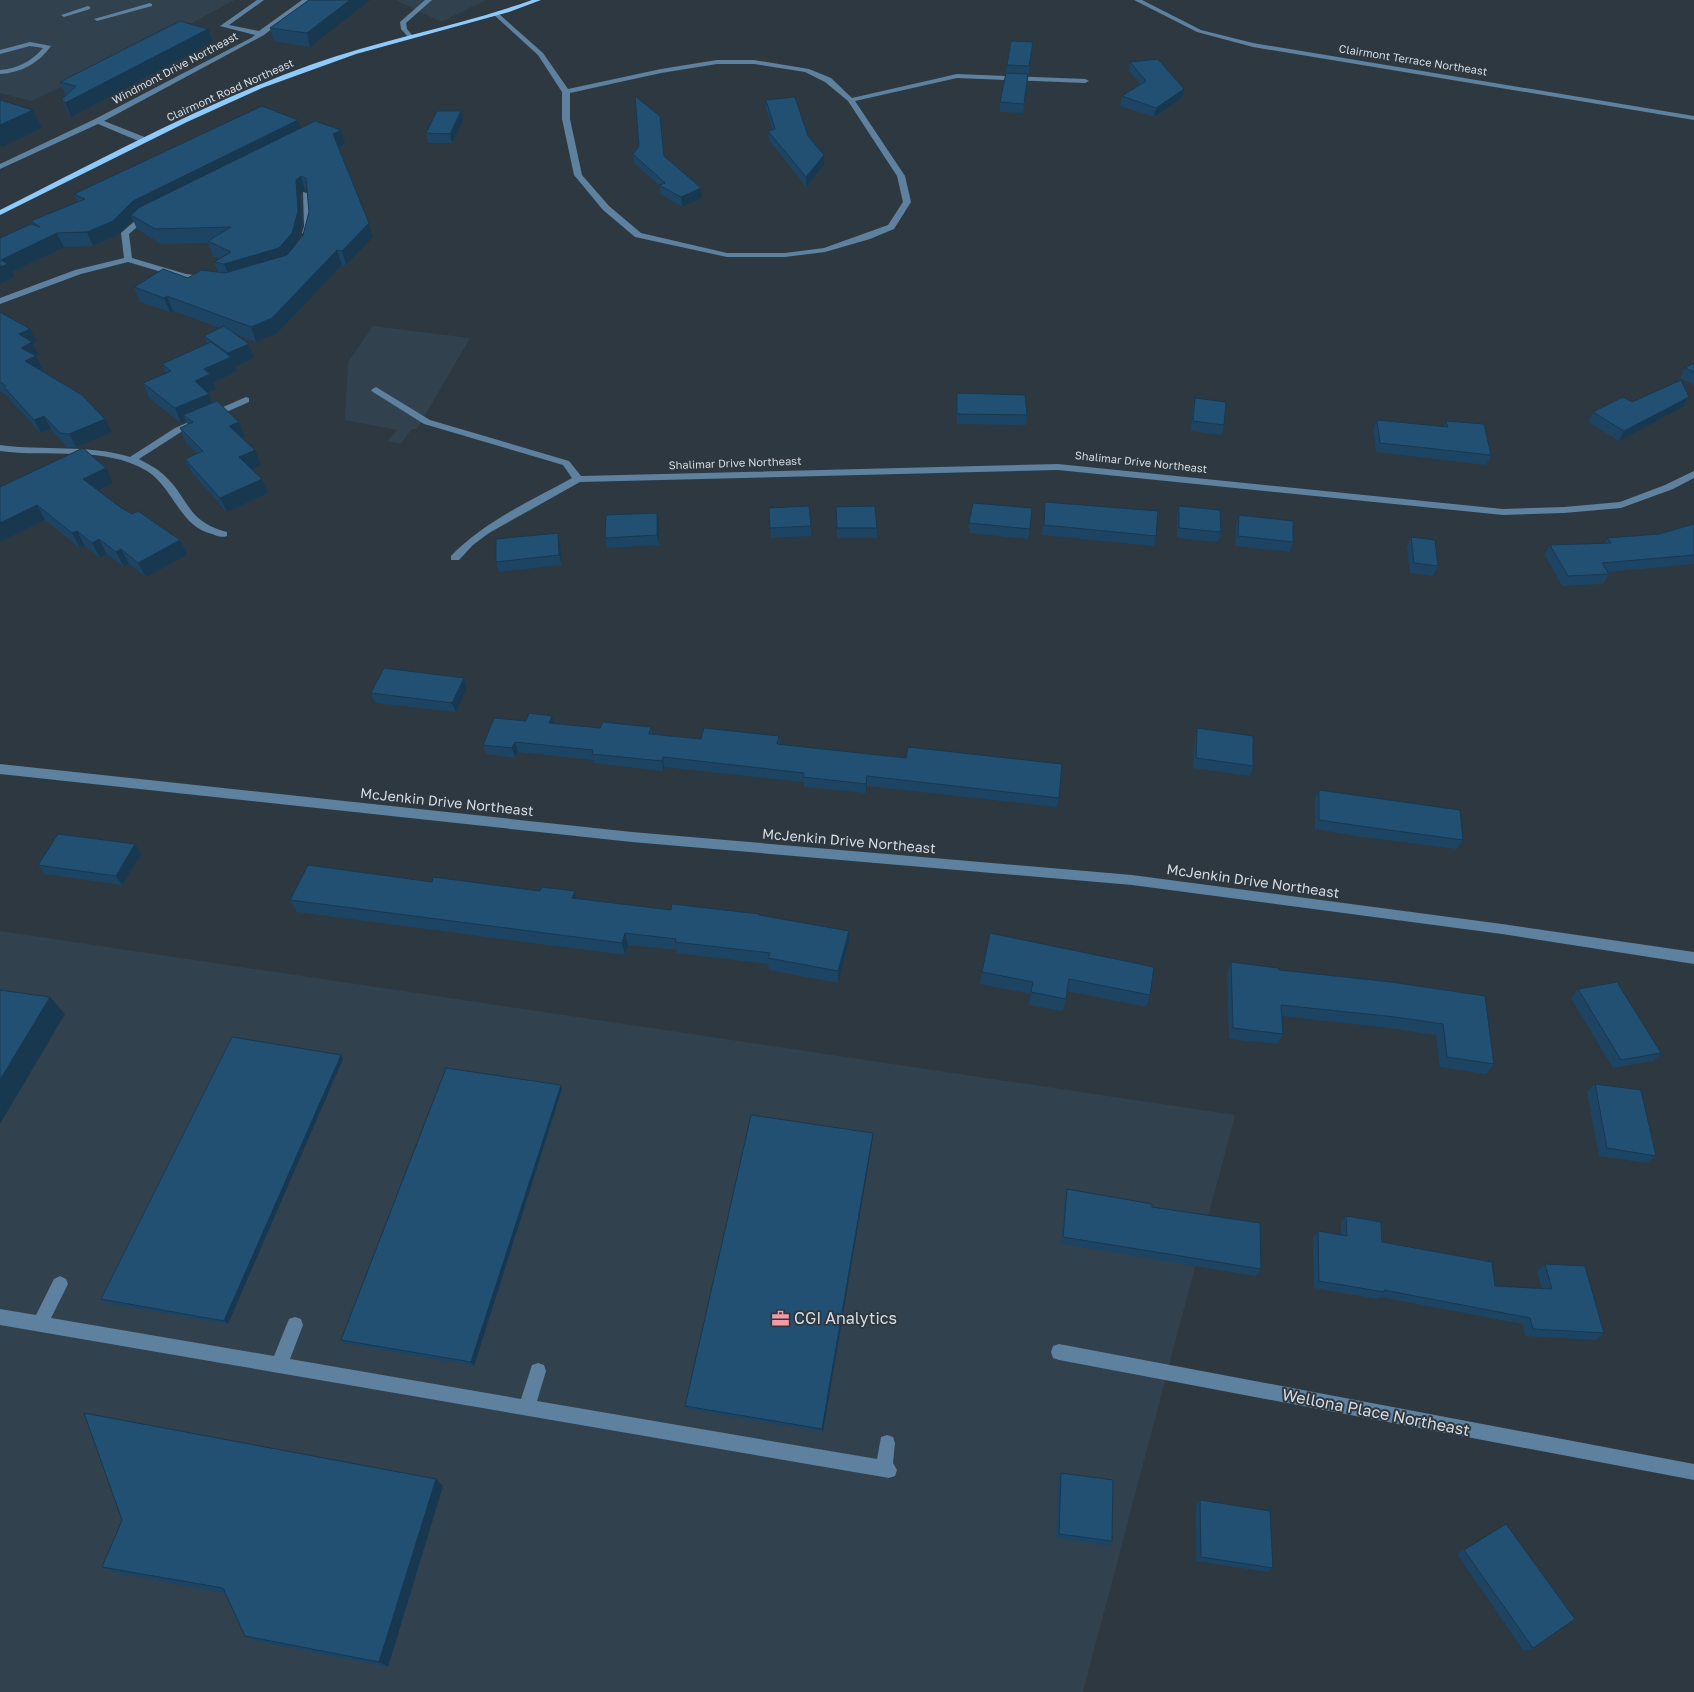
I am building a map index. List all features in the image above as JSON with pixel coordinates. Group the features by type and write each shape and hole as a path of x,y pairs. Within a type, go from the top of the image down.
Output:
{"main road":[{"name":"Clairmont Road Northeast","path":"0,213 144,140 281,78 410,36 496,14 538,0"}],"street":[{"path":"97,19 150,5 144,0"},
{"name":"Windmont Drive Northeast","path":"261,0 223,26 262,34"},
{"name":"Windmont Drive Northeast","path":"0,167 98,121 262,34 306,0"},
{"name":"Clairmont Terrace Northeast","path":"1137,0 1150,2 1167,17 1199,31 1253,45 1694,118"},
{"path":"410,36 404,29 402,22 428,1"},
{"path":"64,15 87,7"},
{"path":"496,14 541,54 566,92 566,120 578,175 606,208 638,234 727,255 785,255 825,250 867,237 891,226 907,202 901,176 851,100 828,80 807,70 754,62 717,62 661,71 566,92"},
{"path":"0,52 30,44 48,46 42,56 12,72 0,72"},
{"path":"851,100 957,76 1085,81"},
{"name":"Windmont Drive Northeast","path":"98,121 144,140"},
{"path":"304,241 308,226 306,194"},
{"path":"128,259 125,233 142,218 160,209"},
{"path":"0,301 78,272 128,259 185,276 212,280"},
{"path":"376,390 427,422 566,463 578,479 485,532 468,543 455,558"},
{"path":"133,458 178,430 246,400"},
{"path":"0,448 27,452 93,453 133,458 164,479 189,519 211,532 223,534"},
{"name":"Shalimar Drive Northeast","path":"578,479 1058,467 1503,512 1564,510 1621,505 1669,487 1694,474"},
{"name":"McJenkin Drive Northeast","path":"0,769 632,837 1132,880 1502,929 1694,958"},
{"path":"40,1324 60,1284"},
{"path":"0,1317 886,1469 887,1443"},
{"path":"279,1364 295,1325"},
{"name":"Wellona Place Northeast","path":"1059,1352 1694,1472"},
{"path":"527,1407 538,1371"}],"shaded area":[{"path":"0,0 235,0 152,44 32,101 0,93"},
{"path":"396,0 486,0 441,22"},
{"path":"373,326 470,338 417,429 412,429 400,444 388,441 397,430 345,420 348,362"},
{"path":"0,931 1235,1115 1083,1692 0,1692"}],"building":[{"path":"309,0 350,0 307,33 270,28"},
{"path":"180,21 208,29 65,103 62,99 76,86 60,82"},
{"path":"1011,41 1033,42 1029,66 1007,65"},
{"path":"1158,59 1184,89 1156,108 1122,96 1146,81 1130,62"},
{"path":"1006,73 1028,74 1024,104 1000,102"},
{"path":"635,96 660,116 664,156 701,188 681,197 659,185 665,183 633,154 639,146"},
{"path":"795,97 808,136 824,155 806,177 768,131 775,129 766,100"},
{"path":"0,100 33,110 0,125"},
{"path":"262,106 298,120 133,201 113,221 87,232 57,233 1,260 8,264 0,267 0,238 31,224 40,227 31,221 85,199 74,194"},
{"path":"437,111 461,111 450,134 426,133"},
{"path":"315,121 341,130 333,134 369,223 342,251 337,250 272,318 251,327 167,296 164,298 134,287 163,269 188,278 201,270 225,273 287,255 303,235 309,212 306,178 301,176 296,180 298,211 292,233 279,248 224,264 214,262 231,252 208,241 231,227 155,229 131,215 140,207"},
{"path":"0,312 30,329 19,334 32,342 21,348 36,356 25,361 82,395 105,419 69,434 60,433 44,416 34,420 4,387 6,386 0,382"},
{"path":"224,326 249,344 228,353 204,336"},
{"path":"211,342 231,357 204,369 210,374 195,381 209,394 175,408 143,383 171,371 162,364"},
{"path":"1694,363 1694,372 1685,368"},
{"path":"1681,380 1689,397 1624,431 1593,412 1623,397 1632,402"},
{"path":"957,393 1025,395 1027,415 957,414"},
{"path":"1195,398 1226,402 1224,425 1193,421"},
{"path":"217,401 239,422 229,426 255,450 239,457 262,479 220,498 185,459 203,451 180,428 193,422 183,415"},
{"path":"1377,420 1448,427 1446,421 1484,424 1491,455 1380,443"},
{"path":"83,448 106,468 83,479 120,507 132,514 138,511 180,540 138,563 121,549 116,552 99,539 92,543 77,531 72,533 37,505 0,523 0,487"},
{"path":"1045,502 1158,511 1156,536 1044,525"},
{"path":"973,503 1032,508 1030,529 969,523"},
{"path":"809,506 811,526 770,528 769,508"},
{"path":"875,506 877,528 837,528 836,507"},
{"path":"1179,506 1220,510 1221,532 1179,528"},
{"path":"657,513 657,535 605,538 606,515"},
{"path":"1239,515 1293,521 1293,542 1238,536"},
{"path":"1694,524 1694,555 1602,563 1609,574 1568,576 1550,545 1611,543 1607,538 1659,534"},
{"path":"558,533 559,555 496,562 496,539"},
{"path":"1411,537 1435,540 1438,566 1414,563"},
{"path":"384,668 464,678 452,703 371,693"},
{"path":"529,713 552,716 549,723 600,728 603,722 651,727 649,734 701,739 704,728 779,736 777,744 906,758 908,747 1062,764 1059,798 867,776 866,784 803,777 804,773 663,757 662,761 592,754 593,750 515,742 512,748 483,745 494,718 526,721"},
{"path":"1197,728 1253,736 1253,766 1196,758"},
{"path":"1319,790 1460,810 1463,840 1319,820"},
{"path":"58,834 135,844 116,876 38,865"},
{"path":"308,865 432,882 433,877 540,891 542,887 575,891 572,898 671,910 672,904 759,914 849,931 838,971 768,958 770,953 675,942 676,939 625,933 622,943 290,900"},
{"path":"990,933 1154,967 1150,995 1069,979 1066,999 1031,992 1033,982 982,972"},
{"path":"1231,962 1278,968 1279,970 1391,982 1485,996 1494,1064 1447,1057 1443,1024 1395,1017 1281,1005 1283,1034 1233,1028"},
{"path":"1617,982 1661,1053 1621,1060 1578,989"},
{"path":"0,990 50,997 0,1080"},
{"path":"232,1037 341,1055 224,1321 101,1299"},
{"path":"446,1068 561,1085 471,1362 341,1340"},
{"path":"1595,1084 1641,1090 1656,1156 1607,1148"},
{"path":"751,1115 873,1133 822,1429 685,1406"},
{"path":"1067,1189 1152,1204 1152,1207 1260,1223 1261,1269 1063,1237"},
{"path":"1346,1216 1381,1222 1382,1242 1492,1262 1495,1286 1552,1289 1545,1264 1585,1266 1604,1333 1533,1329 1530,1318 1384,1290 1384,1292 1319,1281 1318,1231 1347,1236"},
{"path":"84,1413 436,1479 379,1662 245,1636 223,1588 102,1567 122,1520"},
{"path":"1061,1473 1113,1480 1112,1541 1059,1534"},
{"path":"1200,1500 1270,1511 1273,1568 1201,1557"},
{"path":"1506,1524 1575,1619 1533,1648 1464,1550"}],"place":[{"name":"CGI Analytics","path":"780,1318"}]}
